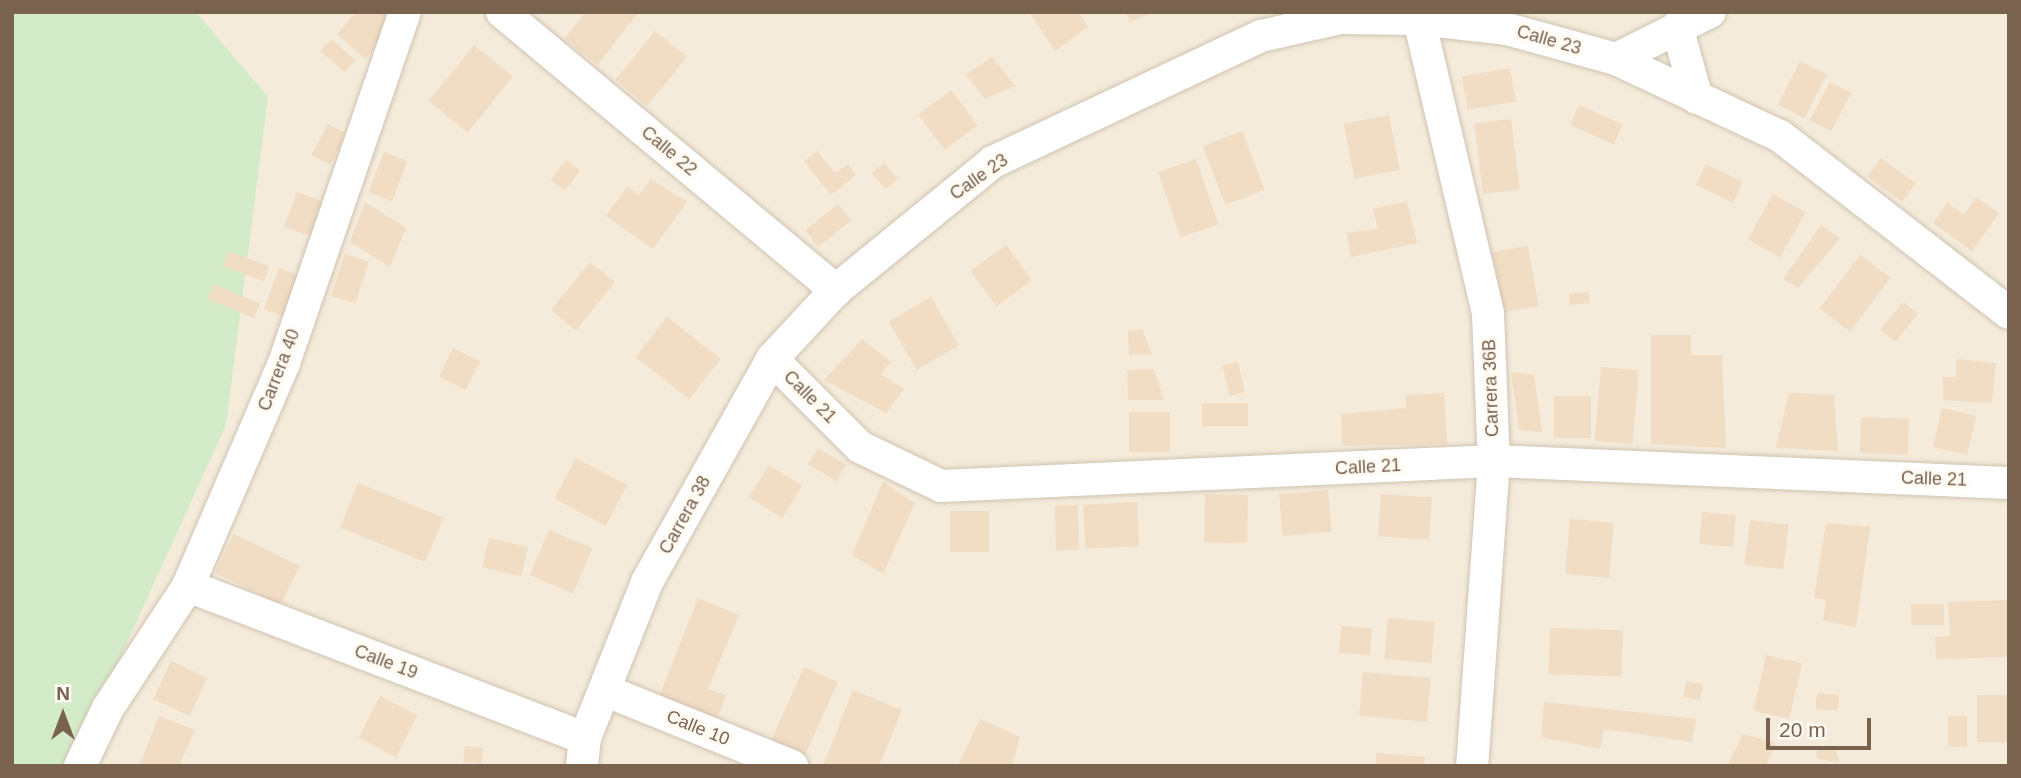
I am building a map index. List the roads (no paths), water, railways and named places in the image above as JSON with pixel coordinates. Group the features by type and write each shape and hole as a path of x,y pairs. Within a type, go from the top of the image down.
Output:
{"street":[{"name":"Carrera 40","path":"80,766 108,708 188,586 285,363 405,12"},
{"name":"Calle 22","path":"502,12 836,290"},
{"path":"1616,59 1710,12"},
{"name":"Calle 23","path":"836,290 993,162 1261,36 1340,18 1419,19 1507,29 1616,59 1780,136 2009,313"},
{"name":"Carrera 36B","path":"1419,19 1488,314 1494,461 1472,766"},
{"path":"1677,27 1697,98"},
{"name":"Carrera 38","path":"583,752 604,690 647,582 772,359 836,290"},
{"name":"Calle 21","path":"772,359 860,447 941,486 1494,461 2009,483"},
{"name":"Calle 19","path":"188,586 583,752"},
{"name":"Calle 10","path":"604,690 792,766"}]}
